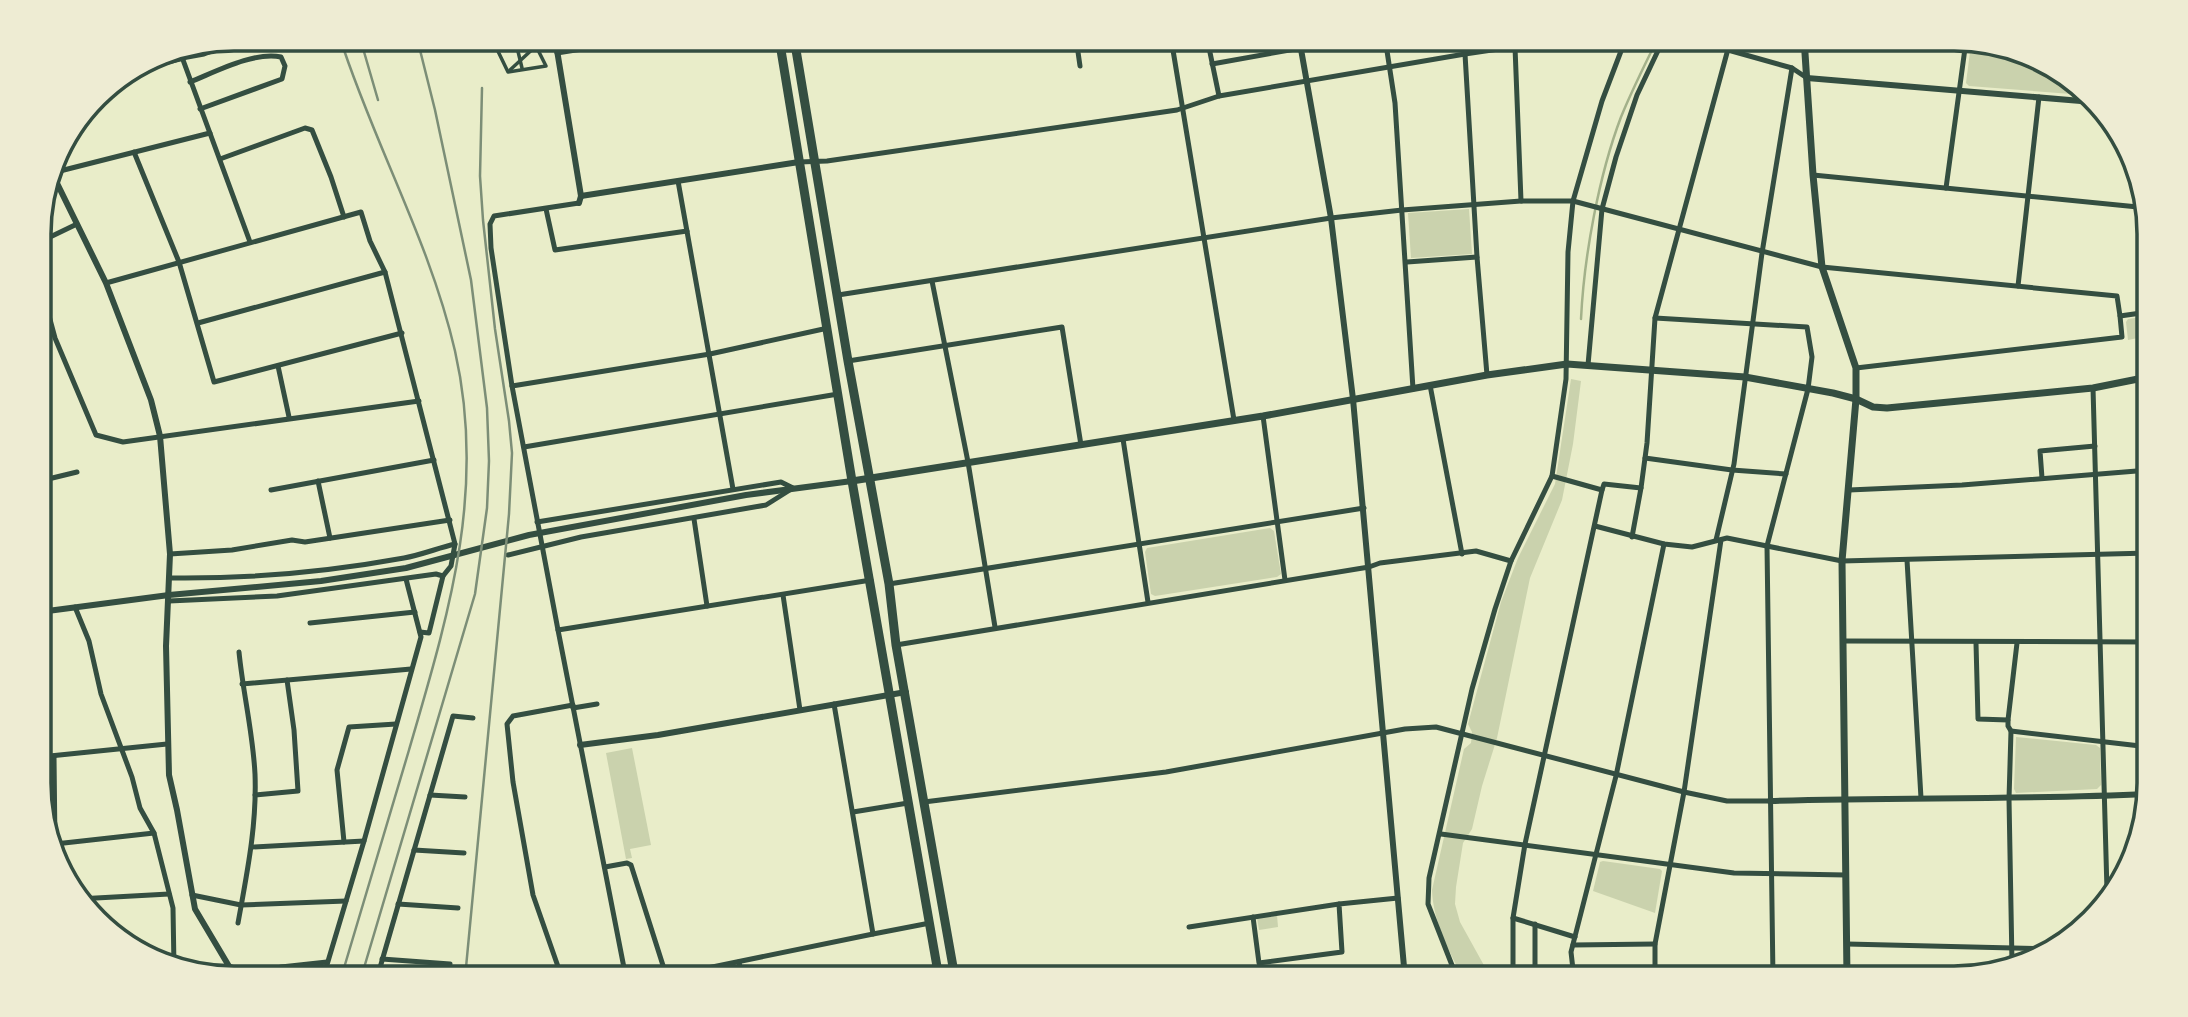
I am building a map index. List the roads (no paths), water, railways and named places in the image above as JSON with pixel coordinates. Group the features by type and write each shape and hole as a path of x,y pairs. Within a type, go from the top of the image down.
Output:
{"highway":[{"path":"781,51 852,481 937,966"},
{"path":"796,51 953,966"}],"main road":[{"path":"1805,51 1822,267 1856,369 1856,399 1842,561 1847,966"},
{"path":"852,481 1234,421 1488,375 1567,364 1745,377 1856,399 1872,407 1887,408 2093,388 2137,379"}],"street":[{"path":"498,51 508,72"},
{"path":"518,51 522,69"},
{"path":"508,72 531,51"},
{"path":"508,72 546,66 538,51"},
{"path":"569,51 557,53 580,199"},
{"path":"1078,51 1080,66"},
{"path":"1173,51 1234,421"},
{"path":"1210,51 1219,96"},
{"path":"1212,64 1284,51"},
{"path":"1302,51 1331,218 1353,399 1404,966"},
{"path":"1387,51 1395,103 1413,388"},
{"path":"624,966 512,386 491,248 490,224 494,216 546,209 580,199 678,181 799,162 815,162 1164,112 1219,96 1487,51"},
{"path":"1515,51 1521,201"},
{"path":"1452,966 1428,904 1429,878 1481,654 1511,561 1552,477 1567,364 1568,252 1573,201 1602,101 1621,51"},
{"path":"1588,365 1602,209 1633,106 1658,51"},
{"path":"1632,537 1645,458 1655,318 1728,51"},
{"path":"1732,51 1792,68 1807,78 2080,101"},
{"path":"1946,188 1965,51"},
{"path":"184,58 207,53"},
{"path":"1465,54 1476,257 1488,375"},
{"path":"190,82 237,63 272,55 281,57 285,66 282,79 200,109"},
{"path":"182,58 250,243"},
{"path":"1655,966 1655,944 1668,864 1684,792 1719,540 1732,470 1762,253 1792,68"},
{"path":"2018,286 2039,97"},
{"path":"220,159 305,128 312,130 344,217"},
{"path":"63,170 210,132"},
{"path":"134,152 179,262 214,382 402,334"},
{"path":"1813,175 2135,207"},
{"path":"678,181 733,489"},
{"path":"58,184 106,283 151,400 160,436 170,554 166,646 169,775 195,909 229,966"},
{"path":"838,295 1331,218 1521,201 1573,201 1822,267 2118,296 2122,337 1856,369"},
{"path":"546,209 555,250 687,231"},
{"path":"106,283 361,212 370,241 385,272 455,544 451,566 443,576 429,633 420,632"},
{"path":"51,237 77,224"},
{"path":"1407,262 1476,257"},
{"path":"198,323 385,272"},
{"path":"932,281 968,462 995,627"},
{"path":"2120,316 2137,314"},
{"path":"1655,318 1807,327 1812,357 1808,389 1767,546 1773,966"},
{"path":"51,323 96,435 122,442 419,401"},
{"path":"848,361 1062,327 1081,445"},
{"path":"512,386 710,354 828,328"},
{"path":"278,366 289,417"},
{"path":"1430,385 1462,554"},
{"path":"2093,388 2107,884"},
{"path":"524,447 838,394"},
{"path":"1264,416 1285,580"},
{"path":"1123,439 1148,602"},
{"path":"2042,478 2039,451 2095,446"},
{"path":"1645,458 1732,470 1786,474"},
{"path":"271,490 434,460"},
{"path":"1849,490 1914,488 2137,471"},
{"path":"51,478 77,472"},
{"path":"1552,477 1602,490"},
{"path":"318,481 330,538"},
{"path":"51,611 269,587 406,568 529,535 747,495 852,481"},
{"path":"537,523 781,482 793,488"},
{"path":"1513,966 1513,918 1525,844 1602,490 1604,484 1641,488"},
{"path":"509,555 581,537 766,505 793,488"},
{"path":"889,584 1364,508"},
{"path":"694,519 707,606"},
{"path":"170,554 330,538 450,520"},
{"path":"1595,526 1664,544 1692,547 1727,538 1842,561 2137,553"},
{"path":"170,579 224,579 303,572 406,558 455,544"},
{"path":"1573,966 1571,952 1616,776 1664,544"},
{"path":"896,645 1369,567 1380,563 1476,551 1511,561"},
{"path":"1907,559 1921,798"},
{"path":"169,598 277,596 436,574 443,576"},
{"path":"326,966 421,637 406,579"},
{"path":"558,630 871,580"},
{"path":"783,595 800,710"},
{"path":"75,607 89,641 101,694 141,808 154,833 173,908 174,956"},
{"path":"310,623 415,612"},
{"path":"1843,641 2137,642"},
{"path":"1976,643 1978,719 2008,720"},
{"path":"2012,957 2009,799 2011,731 2008,720 2017,643"},
{"path":"238,923 252,847 255,795 253,752 239,652"},
{"path":"242,684 411,669"},
{"path":"255,795 298,791 287,680"},
{"path":"580,745 625,740 906,692"},
{"path":"558,966 533,895 520,832 506,724 513,716 597,704"},
{"path":"834,704 873,934"},
{"path":"380,966 453,716 473,718"},
{"path":"344,842 337,769 349,727 396,724"},
{"path":"925,802 1166,772 1405,729 1436,727 1616,776 1727,801 2009,799 2137,794"},
{"path":"2011,731 2137,746"},
{"path":"51,756 167,744"},
{"path":"54,756 55,820"},
{"path":"430,795 465,797"},
{"path":"853,811 908,803"},
{"path":"61,843 154,833"},
{"path":"1441,834 1734,873 1846,874"},
{"path":"252,847 364,841"},
{"path":"414,850 464,853"},
{"path":"605,867 627,863 631,865 663,966"},
{"path":"92,899 169,894"},
{"path":"192,895 241,905 346,901"},
{"path":"1189,927 1339,904 1398,898"},
{"path":"398,904 458,908"},
{"path":"1254,917 1259,963 1342,952 1339,904"},
{"path":"1513,918 1575,937"},
{"path":"720,966 930,923"},
{"path":"1535,924 1535,966"},
{"path":"1573,945 1655,944"},
{"path":"1847,944 2032,948"},
{"path":"382,959 450,964"},
{"path":"290,966 327,962"},
{"path":"739,962 740,966"}],"waterway":[{"path":"1581,319 1589,243 1599,190 1621,117 1652,51"}],"railway":[{"path":"345,51 417,232 444,311 455,351 464,403 467,454 465,504 449,602 345,966"},
{"path":"364,51 378,100"},
{"path":"365,966 475,594 487,508 487,408 471,280 420,51"},
{"path":"466,966 509,514 512,453 483,220 480,176 482,88"}]}
